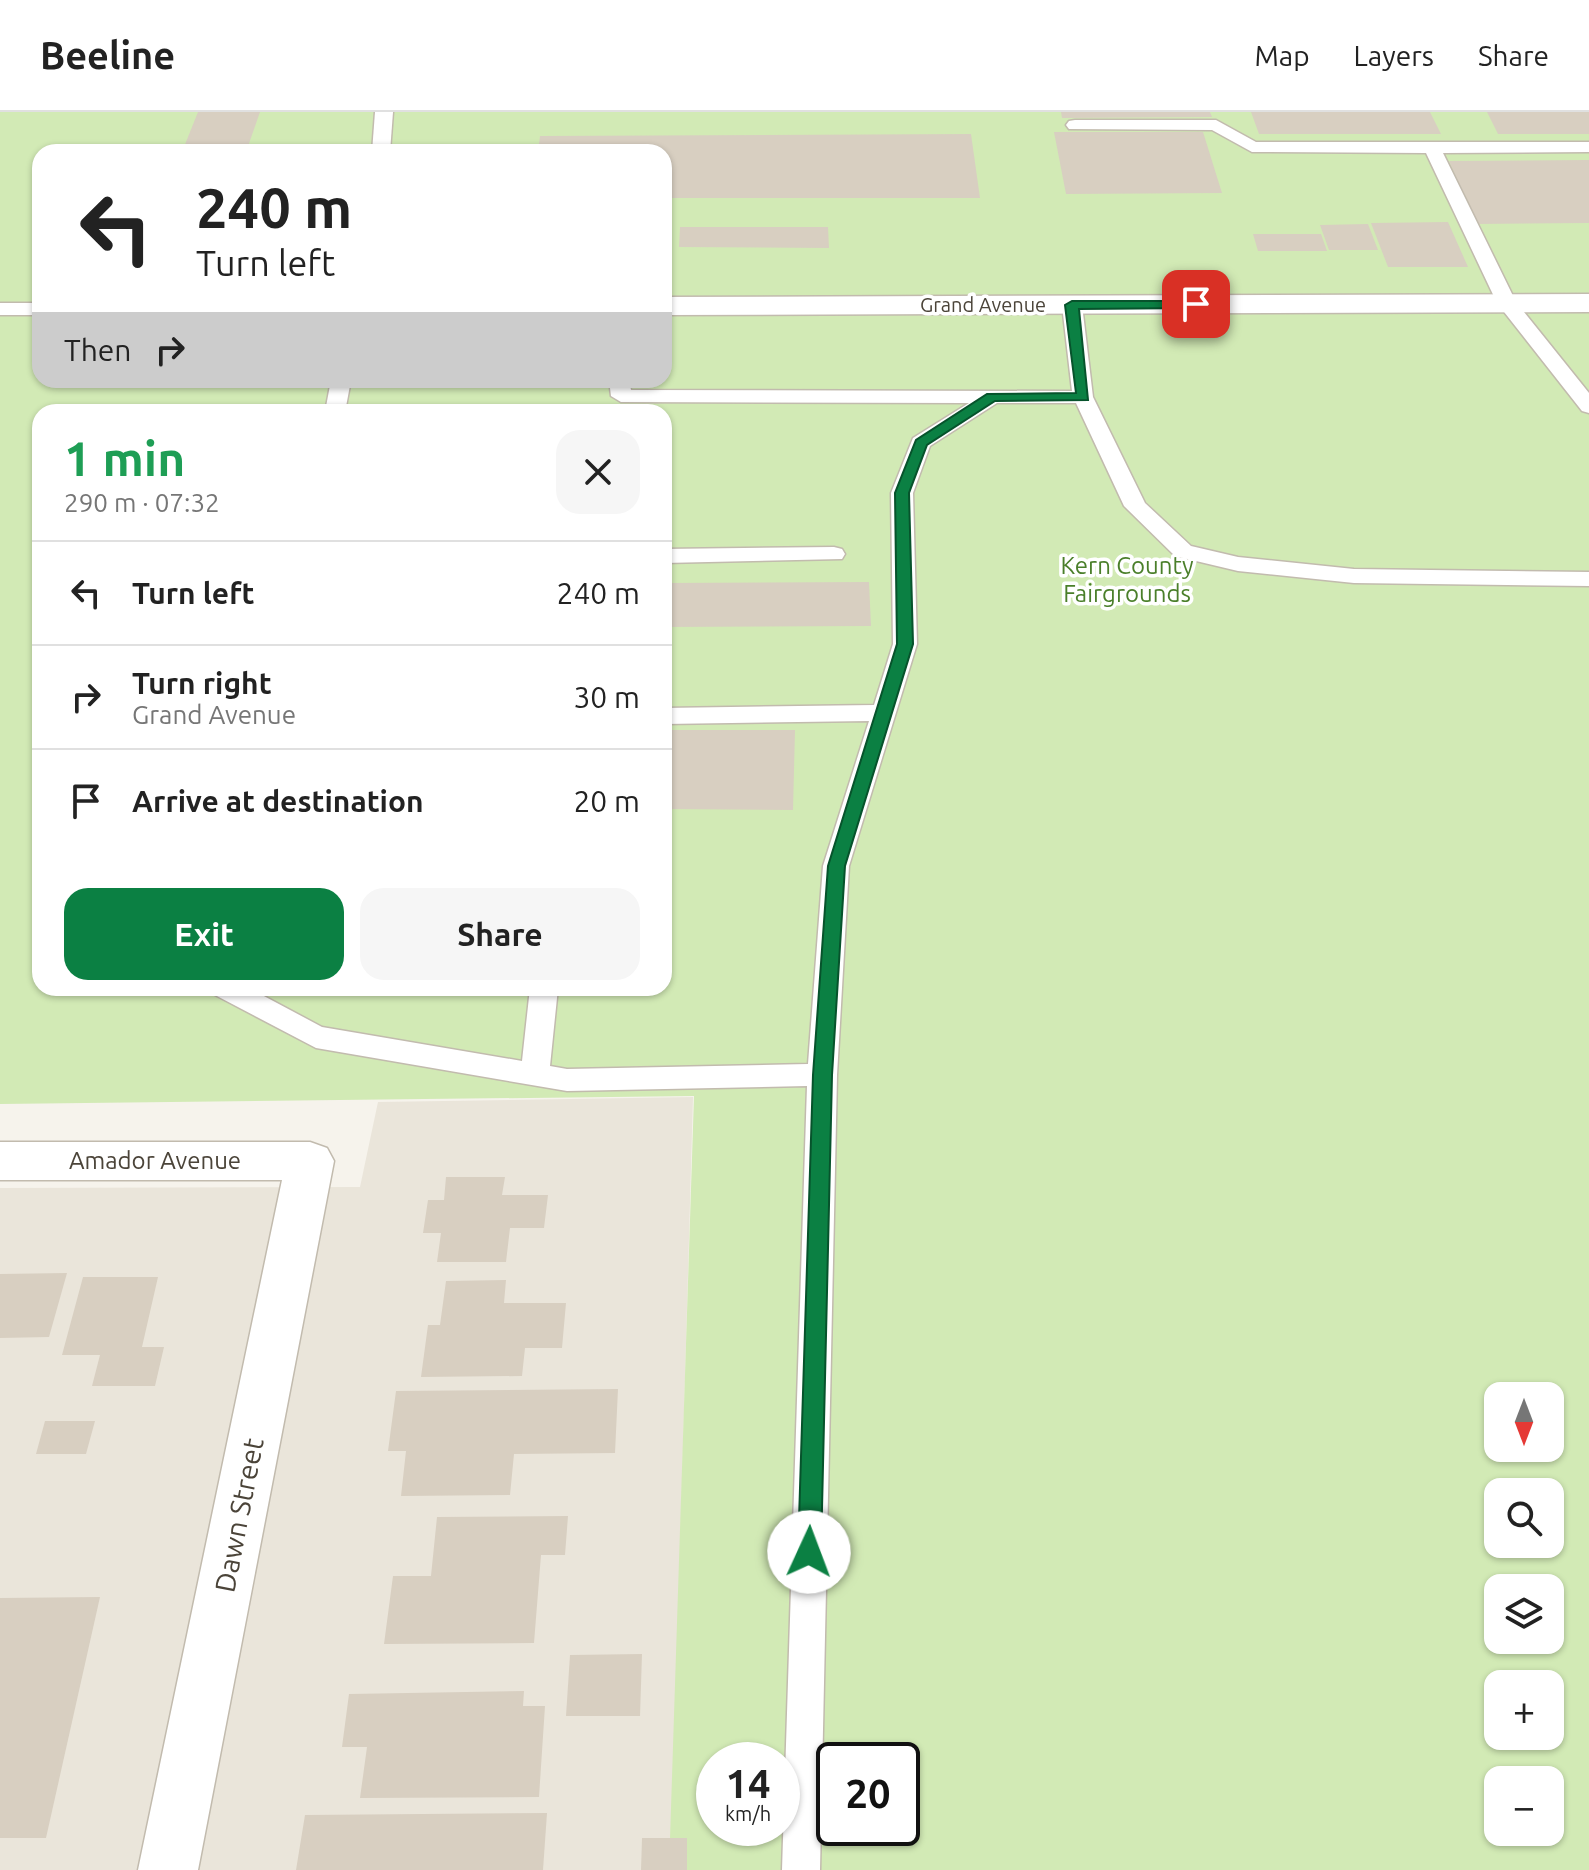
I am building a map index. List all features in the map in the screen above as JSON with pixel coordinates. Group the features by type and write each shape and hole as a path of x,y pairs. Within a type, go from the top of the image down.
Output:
{"street":[{"name":"Grand Avenue","path":"672,306 1589,303"},
{"name":"Amador Avenue","path":"0,1161 310,1161"},
{"name":"Dawn Street","path":"168,1870 310,1161"}],"lane":[{"path":"382,144 384,112"},
{"path":"1075,125 1216,125 1252,147 1589,147"},
{"path":"1432,148 1507,303 1589,407"},
{"path":"1072,305 1083,397 1135,506 1183,551 1238,564 1354,576 1589,579"},
{"path":"0,309 32,309"},
{"path":"620,388 621,396 1083,397"},
{"path":"801,1870 822,1075 836,866 905,644 902,493 921,443 992,397"},
{"path":"672,556 834,554"},
{"path":"672,716 884,713"},
{"path":"240,996 316,1037 567,1080 822,1075"},
{"path":"535,1074 543,996"}],"shaded area":[{"path":"693,1097 671,1870 0,1870 0,1188 360,1187 378,1102"}],"green space":[{"name":"Kern County Fairgrounds","path":"0,112 1589,112 1589,1870 669,1870 694,1096 0,1104"}],"building":[{"path":"198,112 260,112 249,144 185,144"},
{"path":"1061,112 1210,112 1212,117 1062,118"},
{"path":"1251,112 1430,112 1441,134 1259,134"},
{"path":"1487,112 1589,112 1589,134 1498,134"},
{"path":"1054,132 1203,132 1222,193 1066,194"},
{"path":"971,134 980,198 672,198 672,144 539,144 540,136"},
{"path":"1589,160 1589,223 1476,224 1449,161"},
{"path":"1448,222 1468,267 1388,267 1371,223"},
{"path":"1368,224 1378,250 1329,250 1320,225"},
{"path":"680,227 828,227 829,248 679,247"},
{"path":"1253,234 1321,234 1327,251 1258,251"},
{"path":"869,582 871,626 672,627 672,583"},
{"path":"672,730 795,730 793,810 672,809"},
{"path":"446,1177 505,1177 502,1195 548,1195 544,1228 510,1228 506,1262 437,1262 441,1233 423,1233 428,1200 444,1200"},
{"path":"67,1273 49,1337 0,1338 0,1274"},
{"path":"83,1277 158,1277 142,1347 164,1347 155,1386 92,1386 100,1355 62,1355"},
{"path":"506,1280 504,1303 566,1303 562,1348 525,1348 522,1376 421,1377 428,1325 440,1325 446,1281"},
{"path":"618,1389 615,1453 514,1454 510,1495 401,1496 406,1451 388,1451 396,1391"},
{"path":"45,1421 95,1421 86,1454 36,1454"},
{"path":"568,1516 565,1555 541,1555 534,1643 384,1644 393,1576 431,1576 437,1517"},
{"path":"100,1597 46,1838 0,1838 0,1598"},
{"path":"642,1654 640,1716 566,1716 570,1655"},
{"path":"524,1691 523,1706 545,1706 539,1797 360,1798 367,1747 342,1747 349,1694"},
{"path":"547,1813 543,1870 296,1870 305,1815"},
{"path":"642,1838 687,1838 687,1870 641,1870"}],"route":[{"path":"809,1552 822,1075 836,866 905,644 902,493 921,443 992,397 1083,397 1072,305 1196,304"}]}
